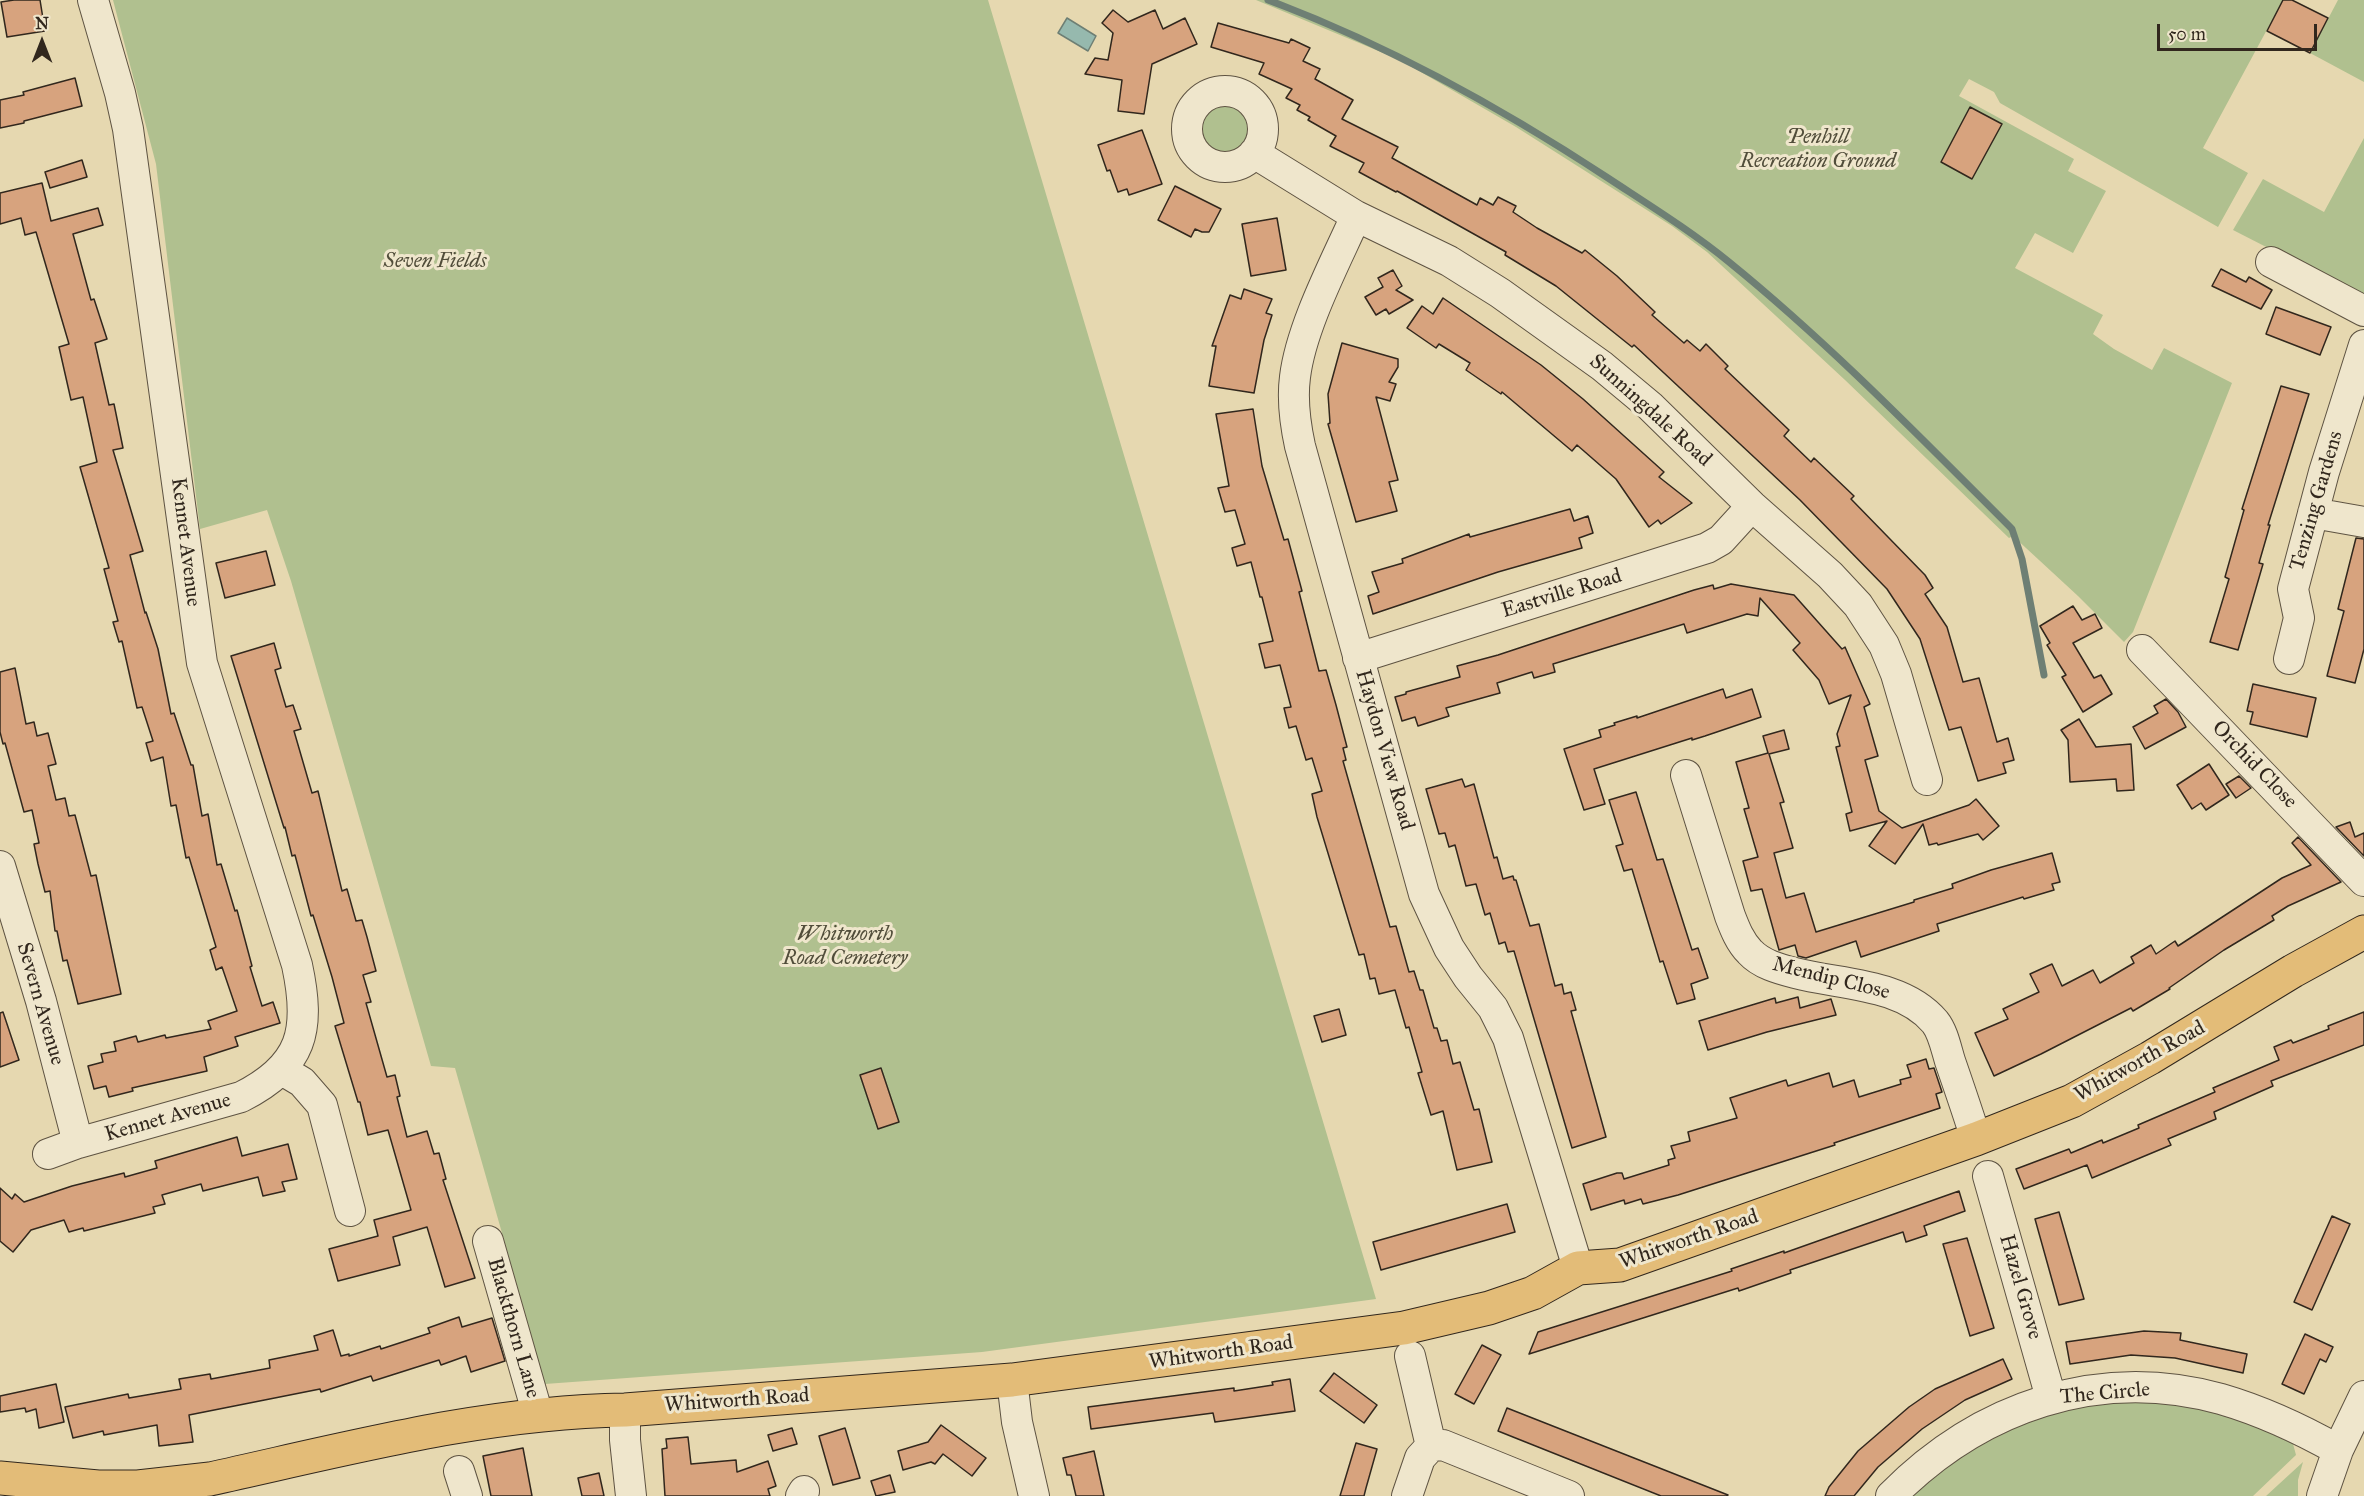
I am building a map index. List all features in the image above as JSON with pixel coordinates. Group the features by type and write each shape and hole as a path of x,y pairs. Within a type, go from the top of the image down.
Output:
{"main road":[{"name":"Whitworth Road","path":"0,1478 98,1487 168,1485 210,1479 462,1425 538,1415 1012,1380 1297,1343 1435,1322 1489,1308 1533,1293 1578,1268 1620,1264 2037,1116 2107,1083 2293,971 2364,932"}],"street":[{"name":"Kennet Avenue","path":"48,1154 78,1143 241,1097 261,1086 282,1071 293,1054 304,1008 297,964 201,663 128,129 93,0"},
{"name":"Sunningdale Road","path":"1254,153 1356,216 1449,261 1550,327 1650,406 1752,506 1830,575 1858,605 1884,645 1896,674 1927,780"},
{"name":"Haydon View Road","path":"1356,216 1310,323 1297,368 1294,399 1300,446 1424,894 1449,948 1468,977 1493,1008 1508,1038 1578,1268"},
{"path":"2271,262 2364,311"},
{"name":"Tenzing Gardens","path":"2289,659 2299,618 2293,589 2313,513 2364,345"},
{"name":"Eastville Road","path":"1358,658 1707,548 1721,540 1734,528 1752,506"},
{"path":"2313,513 2364,522"},
{"name":"Orchid Close","path":"2142,650 2364,881"},
{"name":"Mendip Close","path":"1687,775 1730,916 1740,939 1751,954 1782,970 1879,990 1906,999 1921,1008 1936,1024 1944,1040 1976,1139"},
{"name":"Severn Avenue","path":"0,866 41,1000 78,1143"},
{"path":"282,1071 302,1082 322,1105 350,1211"},
{"name":"Hazel Grove","path":"1988,1176 2051,1398"},
{"name":"Blackthorn Lane","path":"488,1241 538,1415"},
{"path":"1410,1356 1431,1446"},
{"path":"1012,1380 1017,1422 1034,1496"},
{"name":"The Circle","path":"1891,1496 1923,1466 1970,1432 2026,1405 2051,1398 2091,1392 2140,1388 2218,1399 2259,1412 2306,1432 2338,1450"},
{"path":"2322,1496 2338,1450 2364,1396"},
{"path":"625,1410 625,1443 631,1496"},
{"path":"1407,1496 1420,1458 1431,1446 1443,1445 1569,1496"}],"green space":[{"name":"Whitworth Road Cemetery","path":"113,0 988,0 1376,1299 982,1352 545,1384 455,1068 431,1066 291,581 267,510 200,529 156,164"},
{"name":"Penhill Recreation Ground","path":"1256,0 2283,0 2203,148 2248,173 2218,227 2000,103 1994,92 1969,79 1959,96 2074,159 2068,171 2106,191 2073,253 2035,233 2015,268 2103,315 2093,334 2114,349 2152,370 2164,348 2232,383 2133,632 2124,642 2013,536 2009,538 1845,380 1707,252 1672,226 1516,127 1400,60"},
{"path":"2338,0 2364,0 2364,82 2310,53"},
{"path":"1225,100 1245,108 1253,128 1245,148 1225,156 1205,148 1197,128 1205,108"},
{"path":"2364,138 2364,297 2233,230 2263,179 2324,212"},
{"path":"2105,1399 2184,1400 2292,1440 2296,1455 2253,1496 1908,1496 1960,1454 2029,1418"},
{"path":"2303,1462 2298,1480 2298,1496 2266,1496"}],"water":[{"path":"1067,18 1096,36 1088,51 1058,33"}],"building":[{"path":"40,0 45,31 7,37 1,2"},
{"path":"2283,0 2292,0 2328,18 2310,53 2267,31"},
{"path":"1113,10 1128,22 1155,10 1163,29 1185,18 1197,44 1152,64 1144,114 1118,111 1122,80 1085,74 1095,58 1108,60 1113,33 1102,23"},
{"path":"1218,23 1289,43 1291,39 1310,48 1303,61 1320,69 1315,79 1353,100 1342,119 1398,147 1392,158 1477,205 1480,198 1493,205 1498,197 1516,206 1513,212 1582,253 1585,250 1617,276 1655,312 1652,315 1684,343 1687,340 1700,351 1706,344 1728,366 1725,369 1789,430 1784,436 1811,462 1814,458 1854,496 1851,499 1925,575 1933,588 1925,594 1947,627 1963,682 1979,678 1997,742 2008,738 2014,760 2003,763 2006,773 1978,781 1961,727 1949,730 1920,639 1887,589 1800,500 1634,345 1632,347 1556,286 1505,255 1506,252 1359,172 1364,163 1330,146 1336,136 1308,120 1310,117 1297,110 1300,105 1286,98 1292,89 1259,74 1264,63 1211,47"},
{"path":"75,78 82,106 0,128 0,100 24,95 23,92"},
{"path":"1970,107 2002,124 1972,179 1941,162"},
{"path":"1142,130 1162,184 1129,195 1127,189 1118,192 1110,170 1107,171 1098,145"},
{"path":"82,160 87,177 50,188 45,172"},
{"path":"42,183 51,221 98,208 103,225 73,234 91,300 94,299 107,339 95,343 109,405 114,404 123,448 113,450 143,551 130,555 145,613 158,649 171,714 174,713 191,765 193,765 202,816 208,814 217,865 221,864 235,911 237,910 262,1006 273,1002 280,1023 235,1037 238,1046 204,1057 207,1071 132,1088 133,1091 109,1097 106,1086 94,1089 88,1066 103,1062 101,1054 116,1051 114,1042 136,1036 138,1042 165,1035 166,1038 211,1029 208,1021 237,1011 222,967 216,970 210,950 216,947 189,857 186,858 176,805 171,806 163,757 151,761 146,743 153,741 142,707 137,708 122,641 119,642 113,622 118,621 104,569 109,568 80,467 97,462 83,397 71,400 59,347 69,344 36,232 25,235 21,218 0,224 0,193"},
{"path":"1175,186 1221,209 1209,232 1195,229 1191,237 1158,220"},
{"path":"1277,218 1286,270 1251,276 1242,224"},
{"path":"2221,269 2246,282 2249,277 2272,290 2261,309 2212,286"},
{"path":"1393,270 1402,286 1396,290 1413,300 1389,314 1386,309 1376,315 1365,297 1383,287 1378,278"},
{"path":"1244,289 1272,299 1266,313 1272,315 1264,340 1254,393 1209,386 1216,346 1212,346 1230,295 1241,299"},
{"path":"1443,298 1541,365 1583,399 1664,472 1659,477 1692,503 1661,524 1658,520 1649,527 1616,479 1577,445 1572,451 1502,392 1501,394 1466,370 1470,363 1439,344 1436,348 1407,328 1422,306 1433,314"},
{"path":"2276,307 2331,327 2320,355 2266,334"},
{"path":"1342,343 1398,359 1398,367 1389,382 1396,384 1390,401 1376,397 1398,480 1389,482 1397,511 1356,522 1328,424 1330,423 1328,394"},
{"path":"2281,386 2309,394 2268,525 2270,525 2259,563 2263,564 2238,650 2210,642 2229,579 2225,577 2244,510 2242,509"},
{"path":"1253,409 1262,466 1284,540 1288,539 1319,671 1326,670 1336,705 1347,747 1343,748 1346,760 1343,761 1390,927 1396,926 1409,972 1414,971 1420,990 1423,990 1434,1028 1437,1028 1441,1041 1447,1040 1453,1064 1460,1062 1474,1110 1479,1109 1492,1162 1457,1170 1443,1111 1431,1115 1418,1073 1422,1072 1395,990 1379,994 1375,978 1370,979 1364,954 1359,955 1317,817 1312,794 1322,791 1312,758 1306,760 1296,726 1289,728 1284,708 1291,707 1280,665 1265,668 1259,644 1273,641 1262,597 1260,597 1251,562 1237,566 1232,548 1245,544 1235,510 1225,512 1218,488 1229,486 1216,414"},
{"path":"1570,509 1574,521 1588,516 1593,533 1579,538 1582,548 1498,572 1373,614 1368,596 1379,592 1372,572 1403,563 1402,559 1469,534 1470,537"},
{"path":"2356,538 2364,539 2364,649 2355,683 2327,676 2344,611 2338,609"},
{"path":"266,551 275,585 225,598 216,563"},
{"path":"1731,584 1794,595 1842,649 1845,647 1870,704 1864,707 1878,756 1865,760 1879,811 1902,828 1969,805 1976,799 1999,826 1983,840 1978,834 1938,845 1937,843 1929,845 1923,824 1895,864 1869,846 1887,821 1850,831 1846,814 1852,812 1836,747 1840,746 1837,734 1851,695 1829,704 1819,680 1793,650 1800,643 1760,598 1758,616 1747,614 1687,633 1684,624 1553,664 1555,672 1534,678 1532,672 1497,683 1500,693 1446,708 1449,716 1418,726 1415,717 1402,721 1395,697 1460,677 1457,666 1498,655 1694,590 1713,585 1714,589"},
{"path":"2073,606 2082,620 2095,614 2102,628 2073,643 2094,678 2101,675 2112,694 2083,712 2062,677 2066,675 2047,645 2050,643 2040,626"},
{"path":"274,643 281,668 275,670 286,707 293,705 301,729 294,731 312,793 318,791 342,891 347,889 356,921 362,920 376,971 363,975 371,1002 366,1003 387,1077 395,1075 400,1096 397,1097 407,1137 427,1131 434,1154 439,1153 446,1179 443,1180 475,1278 445,1287 427,1227 393,1237 400,1265 338,1281 329,1249 378,1236 374,1220 411,1210 388,1130 368,1135 360,1102 358,1102 335,1026 344,1023 332,977 313,915 311,916 295,855 292,856 231,656"},
{"path":"15,668 26,724 34,722 37,736 48,733 56,764 48,766 56,800 65,798 69,816 75,815 91,876 96,875 121,994 78,1004 67,960 63,961 57,931 55,931 50,891 45,892 38,864 34,844 39,843 32,810 24,812 0,732 0,672"},
{"path":"2253,684 2316,698 2307,737 2250,724 2253,712 2247,711"},
{"path":"1723,689 1726,698 1752,689 1761,717 1594,769 1605,804 1584,810 1564,749 1601,737 1599,730 1615,725 1614,723 1637,716 1637,718"},
{"path":"2166,699 2178,712 2186,727 2145,749 2133,727 2158,713 2154,706"},
{"path":"2079,719 2096,747 2131,744 2134,790 2117,791 2116,779 2070,782 2068,740 2061,730"},
{"path":"1784,730 1789,749 1769,754 1784,802 1780,803 1793,848 1774,853 1786,898 1804,893 1816,932 1914,902 1914,900 1953,888 1952,884 1991,870 2052,853 2060,882 2052,884 2054,890 2024,899 2023,897 1937,924 1939,931 1861,957 1856,941 1806,958 1798,956 1795,945 1779,950 1762,889 1751,891 1743,861 1758,857 1744,809 1749,808 1736,762 1768,753 1763,736"},
{"path":"2209,764 2229,795 2206,810 2201,803 2192,809 2177,785"},
{"path":"2239,776 2251,788 2236,798 2226,784"},
{"path":"1462,779 1465,787 1474,784 1494,858 1497,857 1503,879 1513,876 1530,926 1539,924 1555,986 1562,984 1564,994 1571,992 1576,1010 1571,1011 1606,1137 1572,1148 1514,951 1508,952 1505,942 1499,944 1490,913 1485,915 1476,884 1466,886 1455,845 1449,847 1445,833 1439,834 1426,789"},
{"path":"1636,792 1657,860 1663,859 1692,950 1698,948 1708,978 1691,984 1695,999 1677,1004 1663,961 1660,962 1632,869 1624,871 1616,846 1623,844 1609,800"},
{"path":"2350,822 2355,837 2364,833 2364,856 2336,827"},
{"path":"2298,837 2341,882 2288,906 2272,916 2274,920 2224,950 2170,989 2133,1011 2131,1008 1994,1076 1975,1033 2008,1019 2003,1009 2039,992 2030,974 2052,964 2062,986 2093,970 2100,983 2134,963 2131,957 2151,945 2156,954 2175,941 2178,946 2282,878 2311,865 2292,843"},
{"path":"1798,997 1800,1008 1831,999 1836,1015 1767,1032 1708,1050 1699,1021 1775,998 1776,1003"},
{"path":"1339,1009 1346,1035 1322,1042 1314,1016"},
{"path":"3,1012 19,1060 0,1067 0,1013"},
{"path":"2364,1012 2364,1045 2271,1081 2273,1086 2214,1112 2216,1119 2168,1139 2171,1145 2092,1178 2087,1165 2024,1189 2016,1169 2069,1149 2071,1153 2102,1140 2103,1143 2139,1128 2138,1125 2215,1092 2213,1088 2279,1060 2274,1047 2291,1040 2293,1043 2329,1029 2328,1026"},
{"path":"1926,1059 1929,1069 1934,1068 1942,1092 1936,1094 1940,1108 1834,1143 1835,1145 1678,1195 1643,1204 1641,1199 1625,1204 1624,1200 1591,1210 1583,1184 1617,1173 1622,1173 1624,1179 1669,1165 1668,1160 1675,1158 1671,1146 1690,1141 1688,1132 1737,1118 1730,1098 1786,1080 1788,1086 1829,1073 1833,1087 1854,1080 1859,1097 1901,1084 1900,1080 1911,1077 1907,1065"},
{"path":"881,1068 899,1122 878,1129 860,1075"},
{"path":"237,1137 242,1156 288,1144 297,1179 282,1182 285,1191 263,1196 258,1177 203,1191 201,1184 162,1195 165,1204 153,1207 155,1213 84,1231 83,1228 69,1232 64,1220 31,1230 13,1252 0,1241 0,1188 12,1199 15,1194 24,1202 72,1186 124,1173 125,1177 157,1168 155,1161"},
{"path":"1959,1191 1965,1211 1924,1226 1927,1235 1906,1242 1903,1232 1790,1270 1791,1273 1739,1291 1738,1288 1529,1354 1538,1332 1732,1271 1731,1269 1784,1251 1784,1253"},
{"path":"1507,1204 1515,1232 1381,1270 1373,1242"},
{"path":"2059,1212 2084,1299 2059,1305 2035,1219"},
{"path":"2332,1216 2350,1224 2312,1310 2294,1302"},
{"path":"1967,1238 1994,1328 1970,1336 1943,1244"},
{"path":"459,1317 462,1327 492,1318 505,1361 471,1372 466,1356 441,1365 439,1360 373,1381 371,1376 321,1392 320,1389 189,1415 193,1442 159,1446 157,1425 104,1435 103,1431 73,1438 65,1407 128,1394 129,1398 181,1389 179,1379 210,1374 211,1379 270,1368 269,1360 318,1350 314,1336 333,1330 341,1356 349,1354 349,1356 380,1346 381,1349 430,1333 428,1328"},
{"path":"2144,1331 2181,1333 2180,1340 2247,1354 2243,1373 2175,1358 2131,1355 2070,1364 2066,1342"},
{"path":"2305,1334 2333,1347 2326,1362 2320,1359 2304,1394 2282,1384"},
{"path":"1482,1345 1501,1355 1474,1404 1455,1394"},
{"path":"2003,1359 2012,1379 1965,1400 1922,1429 1878,1467 1854,1496 1825,1496 1829,1487 1858,1451 1909,1407 1935,1389"},
{"path":"1334,1373 1377,1405 1364,1423 1320,1391"},
{"path":"1290,1379 1295,1411 1215,1422 1213,1413 1091,1429 1088,1407 1234,1388 1234,1391 1273,1385 1272,1382"},
{"path":"56,1384 64,1422 39,1428 36,1409 26,1412 25,1408 0,1412 0,1396"},
{"path":"1507,1408 1728,1495 1661,1496 1498,1431"},
{"path":"941,1425 986,1458 972,1476 943,1454 935,1464 931,1462 903,1470 898,1451 928,1442"},
{"path":"792,1428 797,1444 773,1451 768,1435"},
{"path":"845,1428 860,1478 833,1485 819,1436"},
{"path":"688,1437 691,1464 736,1460 737,1472 768,1461 776,1486 768,1489 770,1496 665,1496 662,1449 667,1448 666,1439"},
{"path":"1356,1443 1377,1449 1364,1496 1340,1496"},
{"path":"523,1448 532,1496 491,1496 483,1456"},
{"path":"1094,1451 1104,1496 1076,1496 1071,1475 1067,1475 1063,1458"},
{"path":"599,1473 604,1496 582,1496 578,1478"},
{"path":"890,1475 895,1492 876,1496 871,1481"}],"waterway":[{"path":"1268,0 1400,57 1485,102 1685,229 1715,251 1803,325 2012,529 2022,559 2044,675"}],"park label":[{"name":"Seven Fields","path":"435,262"}]}
